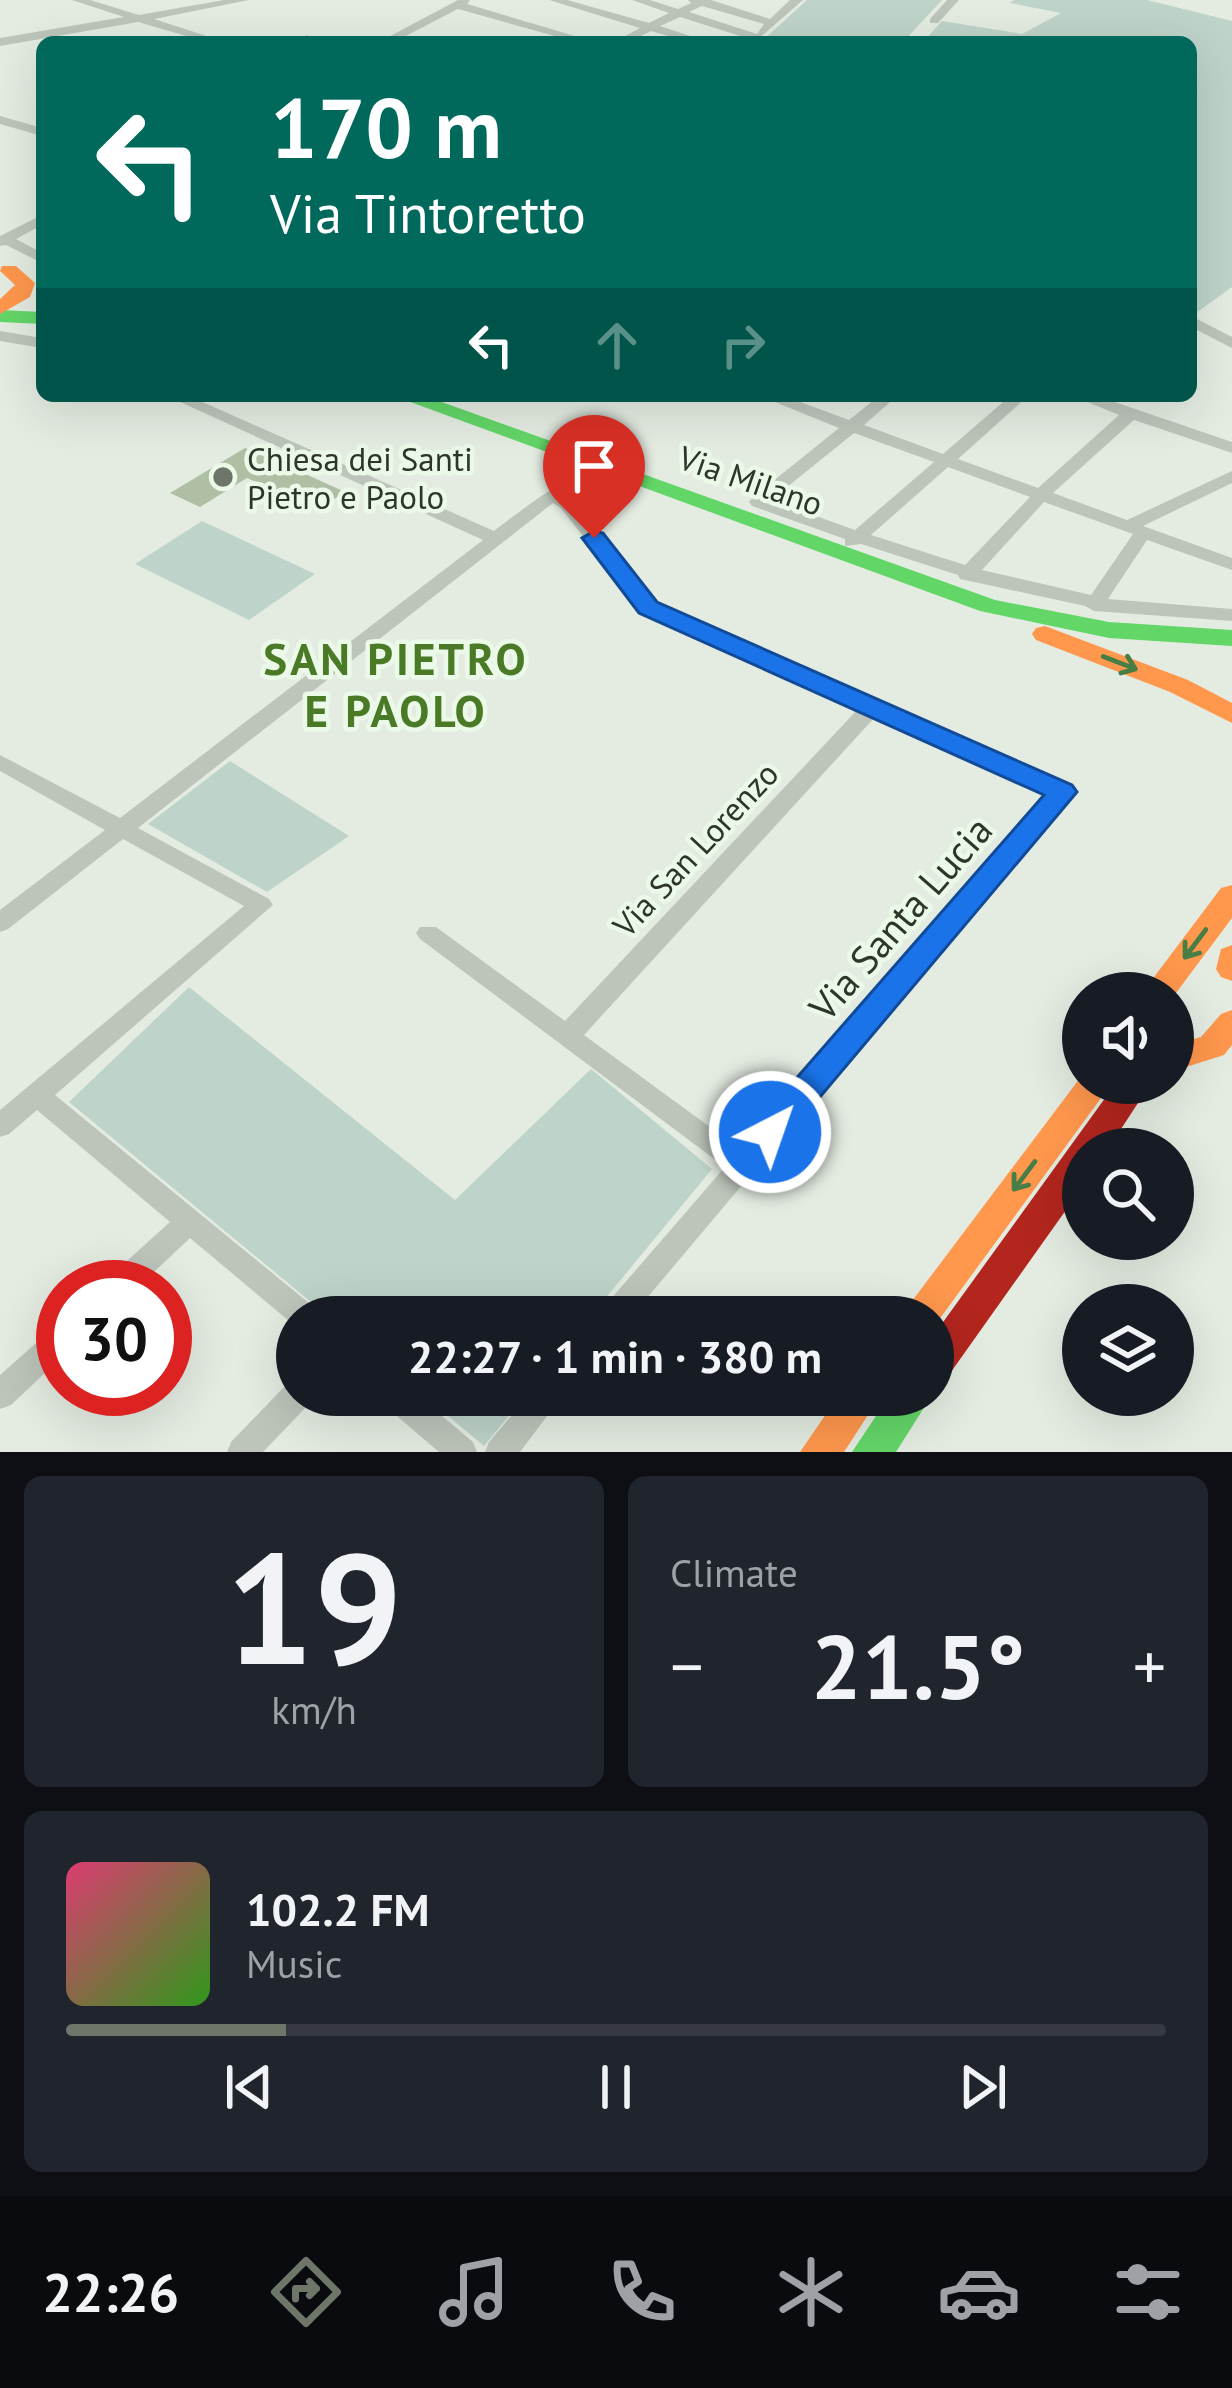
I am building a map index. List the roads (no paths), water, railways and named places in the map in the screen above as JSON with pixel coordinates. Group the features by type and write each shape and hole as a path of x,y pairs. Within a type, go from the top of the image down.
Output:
{"main road":[{"path":"3,268 36,273"},
{"path":"0,312 23,293 25,283 3,268"},
{"path":"0,312 36,317"},
{"name":"Via Milano","path":"422,402 614,470 850,544 1000,616 1179,686 1232,714"},
{"name":"Via Milano","path":"936,584 1073,615 1232,626"},
{"name":"Via Milano","path":"936,584 988,606 1059,624 1166,637 1232,638"},
{"name":"Via Milano","path":"1166,637 1197,626"},
{"path":"1166,637 1165,667 1179,686"},
{"path":"1174,972 1232,896"},
{"path":"1232,957 1232,969"},
{"path":"1194,1051 1212,1046 1232,1023"},
{"path":"935,1296 1079,1104"},
{"path":"954,1338 1062,1187"},
{"path":"820,1452 847,1416"},
{"path":"872,1452 898,1416"}],"street":[{"path":"78,0 98,2 198,36"},
{"path":"0,42 243,0"},
{"path":"555,0 681,36"},
{"path":"638,0 743,36"},
{"path":"736,0 776,19"},
{"path":"758,36 797,0"},
{"path":"934,21 953,0"},
{"path":"632,36 699,1 776,19"},
{"path":"67,15 98,2"},
{"path":"397,36 461,3 569,36"},
{"path":"0,42 36,51"},
{"path":"0,120 36,130"},
{"path":"3,240 36,222"},
{"path":"3,240 36,257"},
{"path":"1197,324 1232,343"},
{"path":"0,337 36,342"},
{"path":"189,402 497,539"},
{"path":"784,402 1232,564"},
{"path":"881,402 758,502 850,544 967,575 1094,605 1168,615 1232,615"},
{"path":"850,544 1013,402"},
{"path":"1099,402 1232,448"},
{"path":"967,575 1042,494 1131,413"},
{"path":"555,494 580,458"},
{"path":"0,923 555,494 614,470"},
{"path":"1094,605 1136,528 1232,476"},
{"path":"555,494 648,607 872,707"},
{"name":"Via Santa Lucia","path":"631,1296 1062,792 872,707"},
{"name":"Via San Lorenzo","path":"567,1036 872,707"},
{"path":"0,762 261,905 0,1126"},
{"path":"428,933 742,1165"},
{"path":"38,1095 280,1296"},
{"path":"147,1260 191,1220"},
{"path":"0,1395 36,1362"},
{"path":"242,1452 277,1416"},
{"path":"420,1416 462,1452"},
{"path":"500,1452 530,1416"}],"place":[{"name":"Chiesa dei Santi Pietro e Paolo","path":"223,477"}],"district":[{"name":"SAN PIETRO E PAOLO","path":"396,684"}]}
